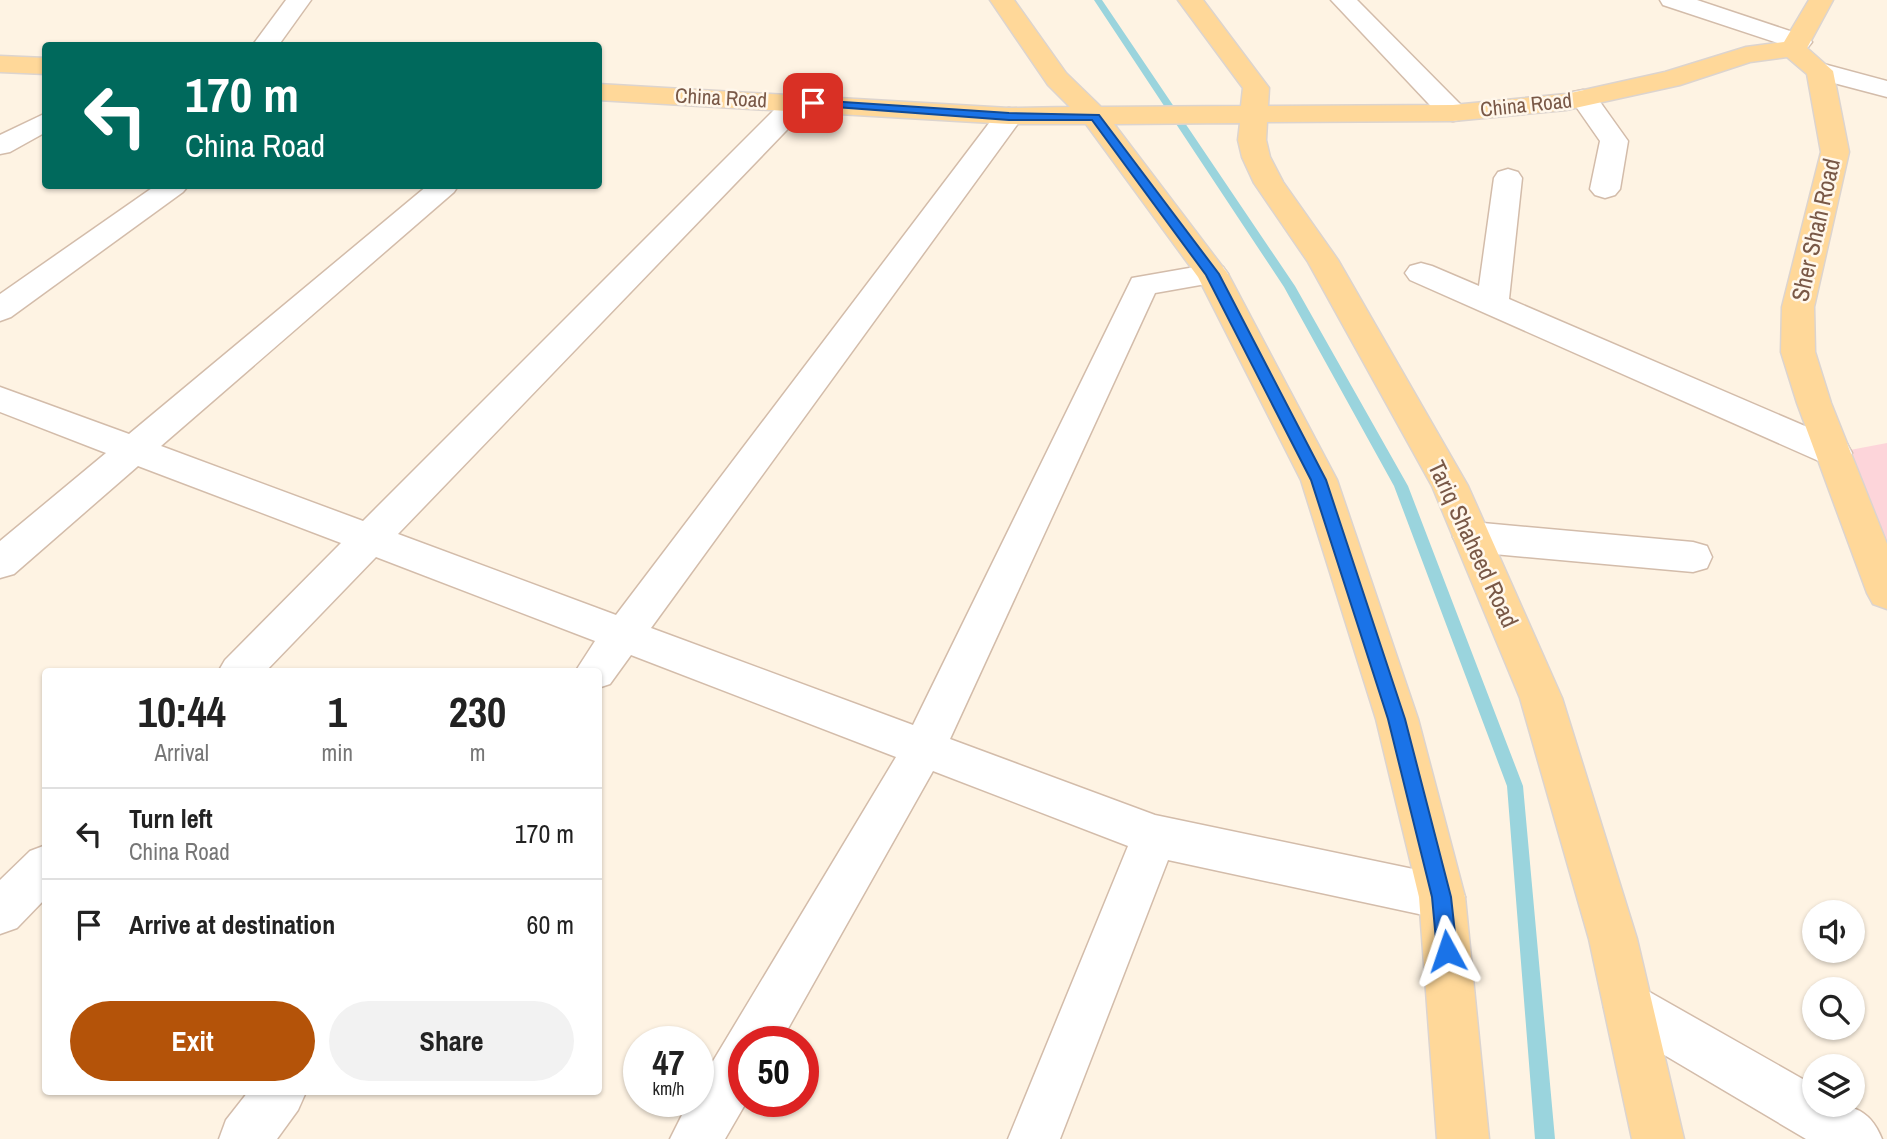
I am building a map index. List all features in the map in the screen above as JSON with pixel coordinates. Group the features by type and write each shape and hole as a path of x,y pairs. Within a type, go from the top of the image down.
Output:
{"main road":[{"path":"1002,0 1057,79 1112,116 1212,274 1319,480 1396,719 1442,897 1464,1139"},
{"name":"Tariq Shaheed Road","path":"1190,0 1256,89 1252,140 1256,157 1269,183 1329,272 1450,486 1541,698 1613,939 1658,1139"},
{"path":"1820,71 1795,46 1821,0"},
{"name":"China Road","path":"602,92 1009,116 1453,113 1583,98 1671,79 1746,55 1795,46"},
{"path":"0,64 42,66"},
{"name":"Sher Shah Road","path":"1820,71 1835,152 1798,307 1798,352 1833,453 1887,593"}],"street":[{"path":"268,42 299,0"},
{"path":"1343,0 1453,113"},
{"path":"1672,0 1795,46"},
{"path":"1820,71 1887,89"},
{"path":"1583,98 1614,141 1605,189"},
{"path":"243,668 798,102"},
{"path":"599,668 1009,116"},
{"path":"0,146 42,123"},
{"path":"1492,304 1508,178"},
{"path":"0,310 169,189"},
{"path":"0,563 440,189"},
{"path":"1421,273 1833,453"},
{"path":"762,1026 924,748 1143,285 1212,274"},
{"path":"0,399 1155,836 1442,897"},
{"path":"1472,537 1693,557"},
{"path":"1034,1139 1155,836"},
{"path":"0,912 42,870"},
{"path":"1629,1007 1856,1139"},
{"path":"696,1139 728,1085"},
{"path":"245,1139 278,1095"}],"shaded area":[{"path":"1887,443 1887,575 1834,453"}],"waterway":[{"path":"1098,0 1289,286 1401,486 1515,786 1545,1139"}],"route":[{"path":"813,103 1009,116 1095,117 1129,162 1212,274 1319,480 1396,719 1442,897 1447,951"}]}
